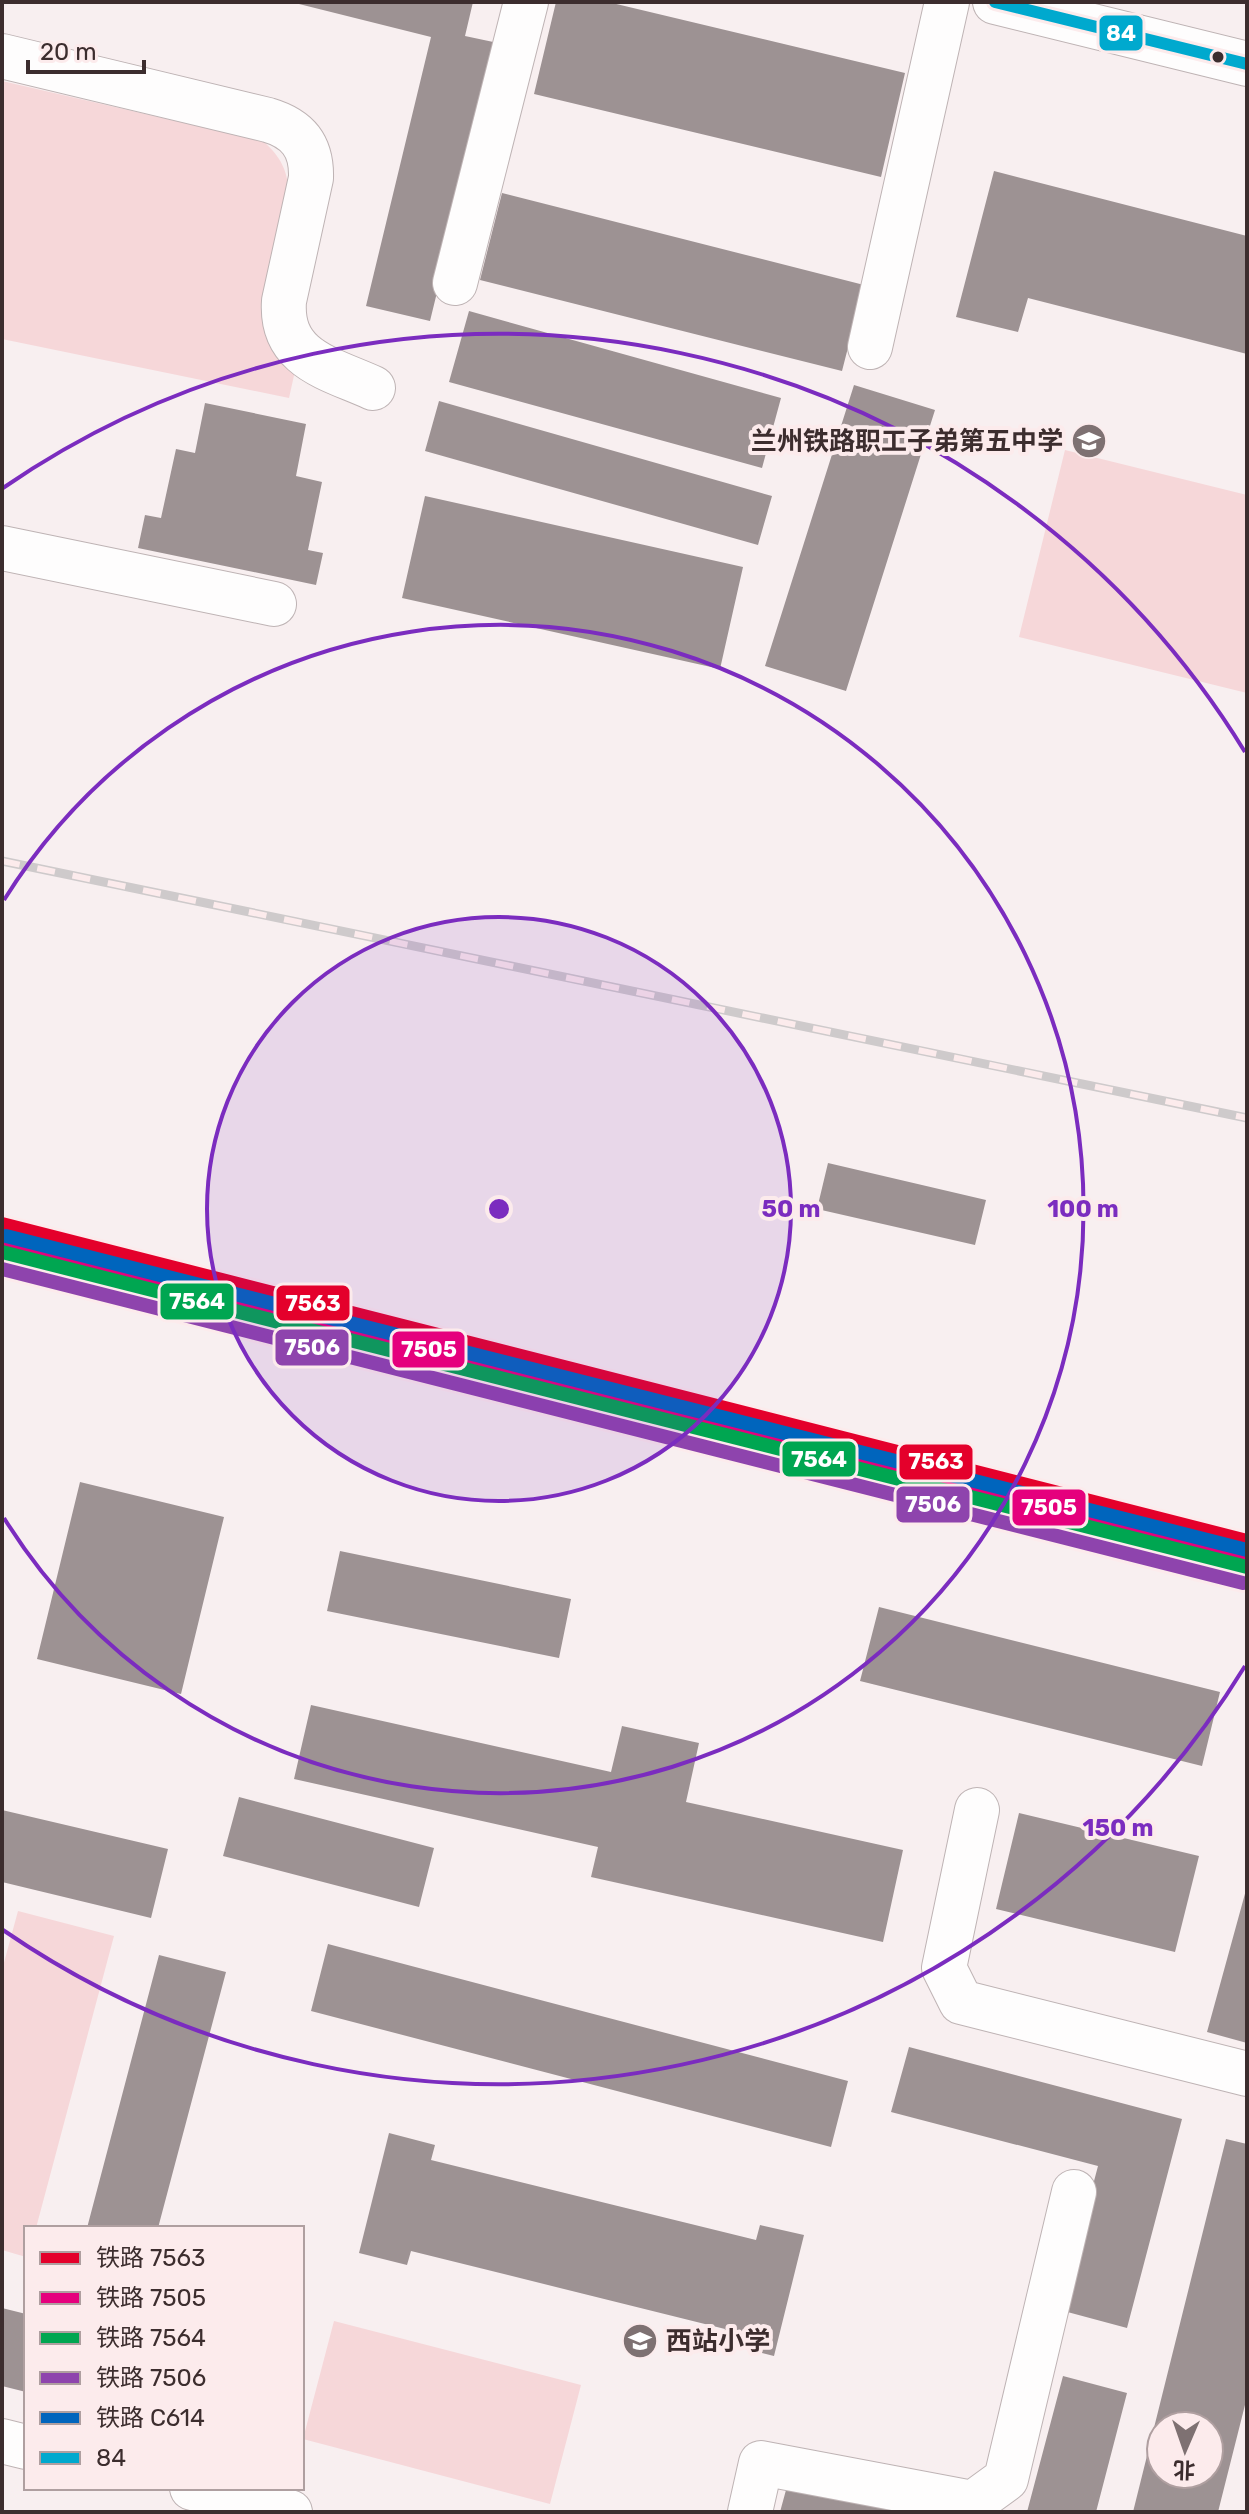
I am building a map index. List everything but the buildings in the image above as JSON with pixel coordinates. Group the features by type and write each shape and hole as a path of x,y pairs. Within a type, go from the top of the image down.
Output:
{"main road":[{"path":"455,283 526,2"},
{"path":"870,347 947,2"},
{"path":"995,2 1247,64"},
{"path":"2,56 268,120 297,133 307,147 311,178 284,301 283,319 288,336 299,351 313,361 373,388"},
{"path":"2,548 274,604"},
{"path":"977,1810 944,1968 961,2002 1247,2074"},
{"path":"750,2512 761,2463 973,2503 1006,2479 1074,2192"},
{"path":"2,2441 24,2446"},
{"path":"200,2490 290,2512"}],"shaded area":[{"path":"2,81 263,141 269,147 282,165 289,195 261,306 266,330 295,371 289,398 2,339"},
{"path":"1065,450 1247,495 1247,693 1019,637"},
{"path":"18,1911 114,1936 37,2226 24,2226 24,2256 2,2250 2,1970"},
{"path":"334,2321 581,2385 550,2504 304,2439"}],"railway":[{"path":"2,861 1247,1118"}],"rail line":[{"name":"7563","path":"2,1224 1247,1541"},
{"name":"C614","path":"6,1236 1247,1550"},
{"name":"7505","path":"2,1241 1243,1557"},
{"name":"7564","path":"2,1252 1247,1567"},
{"name":"7506","path":"2,1269 1243,1583"}],"transit line":[{"name":"84","path":"995,2 1247,64"}],"place":[{"name":"兰州铁路职工子弟第五中学","path":"1089,441"},
{"name":"西站小学","path":"640,2341"}]}
